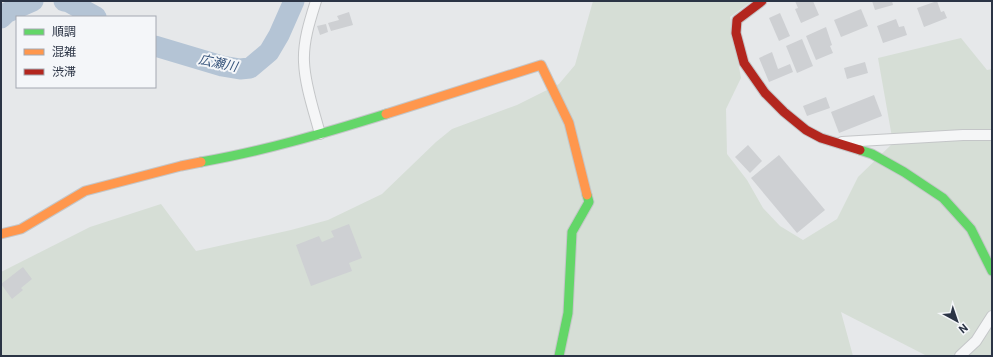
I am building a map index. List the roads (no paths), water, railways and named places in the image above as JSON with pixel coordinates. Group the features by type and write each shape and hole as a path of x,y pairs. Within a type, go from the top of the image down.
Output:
{"street":[{"path":"316,1 308,28 304,62 306,82 320,134"},
{"path":"762,1 737,20 736,33 744,64 765,93 796,123 821,138 872,154 904,172 942,198 971,229 992,271"},
{"path":"1,234 21,229 85,191 181,166 237,156 320,134 541,65 569,123 589,202 572,232 568,313 559,356"},
{"path":"834,143 963,135 992,135"},
{"path":"960,356 976,341 992,316"}],"waterway":[{"name":"広瀬川","path":"1,18 6,13 33,1"},
{"name":"広瀬川","path":"64,1 69,2 94,16"},
{"name":"広瀬川","path":"156,46 222,66 240,69 250,68 269,52 279,35 294,1"}]}
